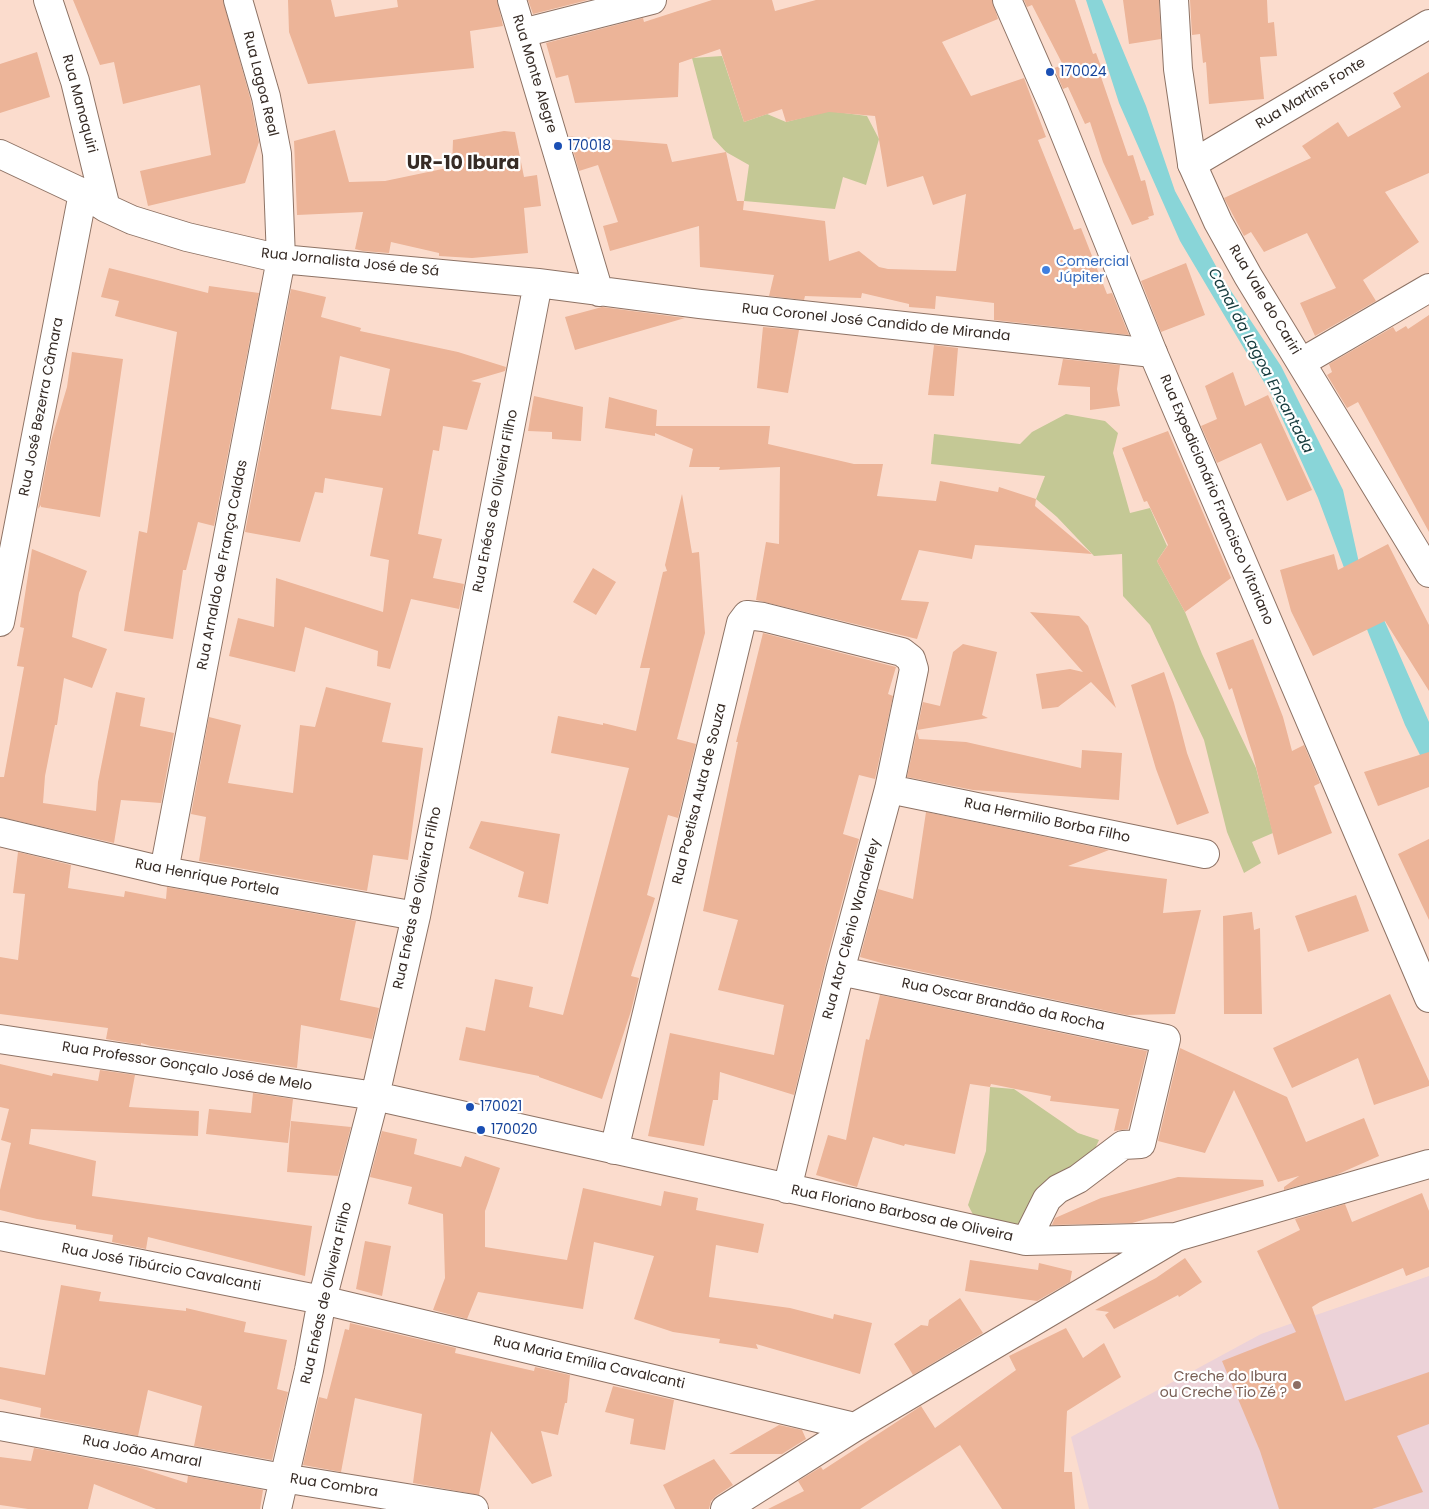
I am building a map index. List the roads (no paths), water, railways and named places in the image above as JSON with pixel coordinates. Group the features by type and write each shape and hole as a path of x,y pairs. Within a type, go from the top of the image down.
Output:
{"street":[{"name":"Rua Manaquiri","path":"48,0 75,81 106,208"},
{"name":"Rua Lagoa Real","path":"238,0 266,97 277,154 281,259"},
{"name":"Rua Monte Alegre","path":"512,0 598,292"},
{"path":"522,33 652,0"},
{"name":"Rua Expedicionário Francisco Vitoriano","path":"1007,0 1054,107 1153,353 1429,998"},
{"name":"Rua Vale do Cariri","path":"1174,0 1178,69 1192,164 1218,222 1248,276 1429,573"},
{"name":"Rua Martins Fonte","path":"1192,164 1429,24"},
{"path":"0,154 83,192"},
{"name":"Rua Jornalista José de Sá","path":"83,192 106,208 132,220 188,237 281,259 538,283 598,292"},
{"name":"Rua José Bezerra Câmara","path":"0,622 83,192"},
{"name":"Rua Arnaldo de França Caldas","path":"164,871 281,259"},
{"name":"Rua Enéas de Oliveira Filho","path":"277,1509 309,1370 322,1300 375,1096 416,916 538,283"},
{"path":"1302,362 1429,288"},
{"name":"Rua Coronel José Candido de Miranda","path":"598,292 1153,353"},
{"name":"Rua Poetisa Auta de Souza","path":"614,1150 741,623 747,615 754,615 902,652 911,659 914,669"},
{"name":"Rua Ator Clênio Wanderley","path":"787,1189 840,971 889,789 914,669"},
{"name":"Rua Hermilio Borba Filho","path":"889,789 1205,854"},
{"name":"Rua Henrique Portela","path":"0,832 164,871 416,916"},
{"name":"Rua Oscar Brandão da Rocha","path":"840,971 1166,1039 1141,1144 1124,1145 1078,1179 1058,1189 1047,1199 1026,1241"},
{"name":"Rua Professor Gonçalo José de Melo","path":"0,1039 375,1096"},
{"name":"Rua Floriano Barbosa de Oliveira","path":"375,1096 1026,1241 1176,1237 1429,1164"},
{"name":"Rua José Tibúrcio Cavalcanti","path":"0,1236 322,1300"},
{"path":"725,1509 855,1427 1176,1237"},
{"name":"Rua Maria Emília Cavalcanti","path":"322,1300 855,1427"},
{"name":"Rua João Amaral","path":"0,1426 283,1478"},
{"name":"Rua Combra","path":"283,1478 474,1509"}],"water":[{"name":"Canal da Lagoa Encantada","path":"1086,0 1102,0 1146,106 1175,191 1223,279 1281,366 1343,490 1359,563 1429,722 1429,773 1405,725 1318,498 1271,394 1180,241 1119,103"}],"place":[{"name":"170024","path":"1050,72"},
{"name":"170018","path":"558,146"},
{"name":"Comercial Júpiter","path":"1046,270"},
{"name":"170021","path":"470,1107"},
{"name":"170020","path":"481,1130"},
{"name":"Creche do Ibura ou Creche Tio Zé ?","path":"1297,1385"}],"district":[{"name":"UR-10 Ibura","path":"463,164"}]}
